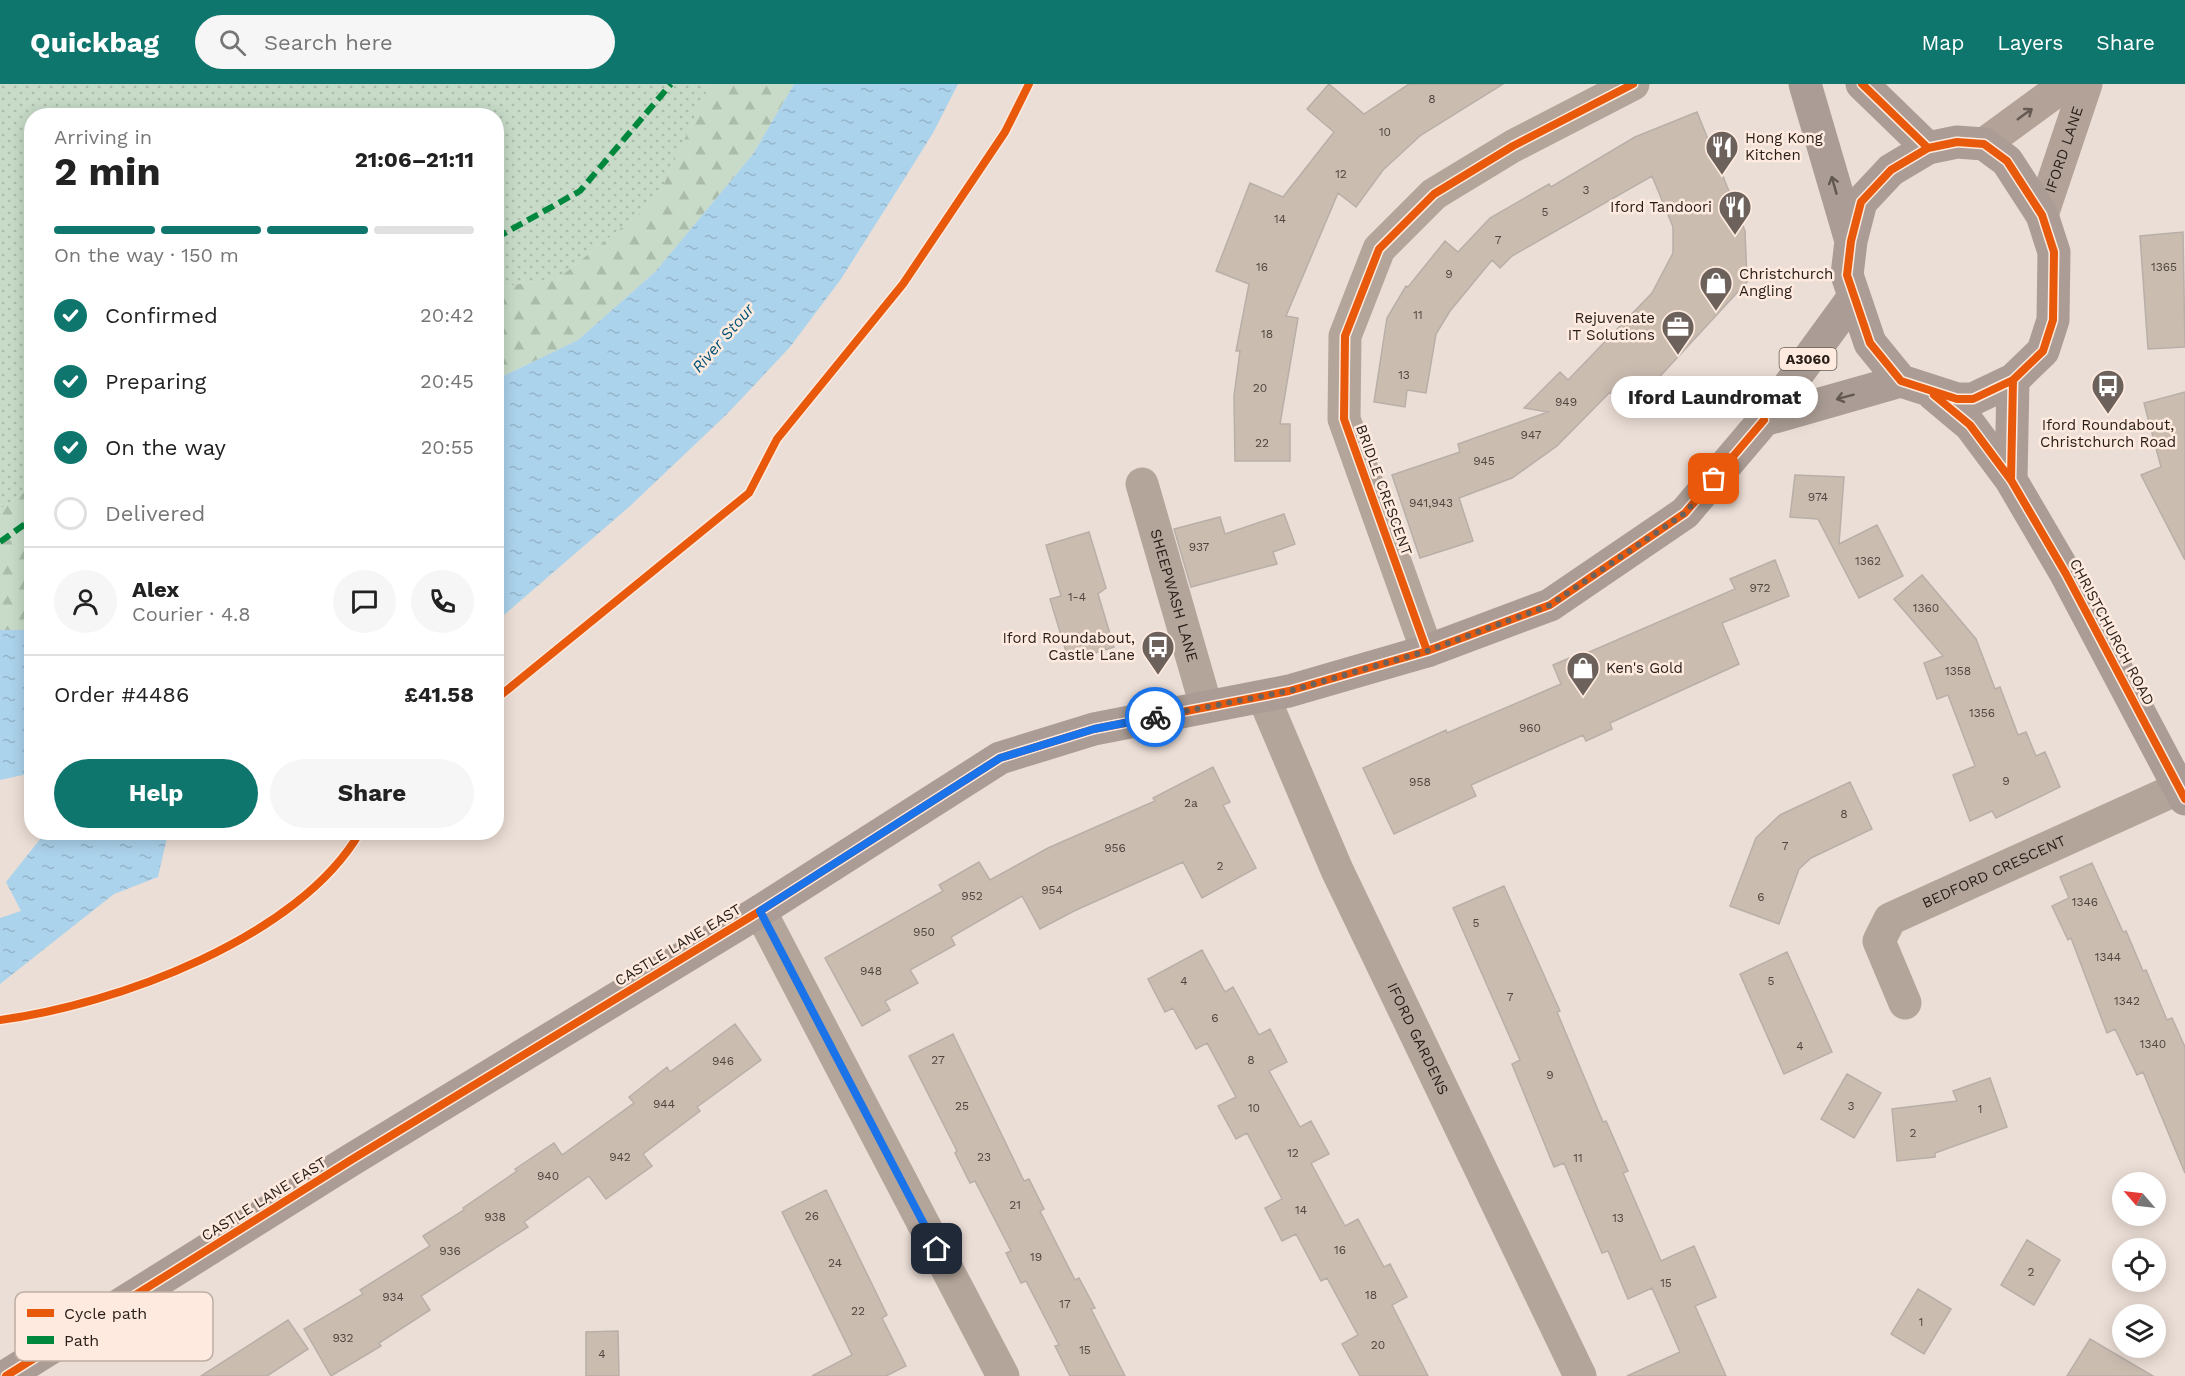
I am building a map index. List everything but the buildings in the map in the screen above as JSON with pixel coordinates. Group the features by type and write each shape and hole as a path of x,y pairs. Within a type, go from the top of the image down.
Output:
{"main road":[{"path":"1805,84 1851,241"},
{"path":"1862,84 1928,148"},
{"name":"CHRISTCHURCH ROAD","path":"1984,144 1957,142 1928,148 1890,170 1861,202 1851,241 1847,275 1853,298 1870,343 1915,386 1970,425 2011,480 2066,574 2182,794"},
{"path":"1764,420 1915,386 1957,399 1973,399 2013,380 2043,351 2053,320 2054,252 2042,215 2007,161 1984,144"},
{"name":"CASTLE LANE EAST","path":"140,1292 372,1147 760,911 1000,758 1094,729 1206,706 1264,698 1427,651 1550,605 1685,513 1764,420 1853,298"},
{"path":"2011,480 2013,380"},
{"name":"CASTLE LANE EAST","path":"6,1376 30,1361"}],"street":[{"name":"BRIDLE CRESCENT","path":"1427,651 1344,419 1345,336 1379,249 1434,194 1514,146 1633,84"},
{"name":"IFORD LANE","path":"1984,144 2066,84"},
{"name":"IFORD LANE","path":"2042,215 2086,84"},
{"name":"SHEEPWASH LANE","path":"1142,484 1206,706"},
{"name":"IFORD GARDENS","path":"1264,698 1342,880 1580,1376"},
{"name":"BEDFORD CRESCENT","path":"1905,1003 1879,941 1890,919 2182,794"},
{"path":"760,911 1003,1376"}],"green space":[{"path":"0,84 710,84 657,199 560,277 504,287 504,108 24,108 24,493 0,509"},
{"path":"710,84 794,84 753,154 655,272 578,340 504,376 504,287 560,277 657,199"},
{"path":"24,493 24,630 0,630 0,509"}],"water":[{"name":"River Stour","path":"794,84 958,84 933,133 841,279 790,347 727,414 629,507 504,615 504,376 578,340 655,272 753,154"},
{"path":"0,630 24,630 24,775 0,780"},
{"path":"39,840 166,840 158,877 114,894 0,984 0,918 21,911 6,882"}],"marked path":[{"path":"504,234 580,191 671,84"},
{"path":"0,542 24,525"}],"cycle path":[{"path":"504,692 749,493 777,439 903,284 1005,132 1029,84"},
{"path":"1427,651 1344,419 1345,336 1379,249 1434,194 1513,146 1633,84"},
{"path":"1862,84 1928,148"},
{"path":"1957,142 1984,144 2007,161 2042,215 2054,252 2053,320 2043,351 2013,380 1973,399 1957,399 1901,381 1870,343 1847,275 1851,241 1861,202 1891,170 1928,148 1957,142"},
{"path":"2011,480 2013,380"},
{"path":"1934,395 1970,425 2011,480 2066,574 2185,799"},
{"path":"140,1292 351,1160 760,911 1000,758 1094,729 1289,691 1427,651 1550,605 1685,513 1764,420"},
{"path":"0,1020 46,1012 96,999 148,982 200,960 250,934 294,904 332,870 354,840"},
{"path":"6,1376 30,1361"}],"way so far":[{"path":"1155,717 1206,706 1264,698 1289,691 1427,651 1550,605 1685,513 1714,479"}],"place":[{"name":"Hong Kong Kitchen","path":"1722,176"},
{"name":"Iford Tandoori","path":"1735,236"},
{"name":"Christchurch Angling","path":"1716,312"},
{"name":"Rejuvenate IT Solutions","path":"1678,356"},
{"name":"Iford Roundabout, Christchurch Road","path":"2108,415"},
{"name":"Iford Laundromat","path":"1714,479"},
{"name":"Iford Roundabout, Castle Lane","path":"1158,676"},
{"name":"Ken's Gold","path":"1583,697"}],"route":[{"path":"937,1249 760,911 1000,758 1094,729 1155,717"}]}
